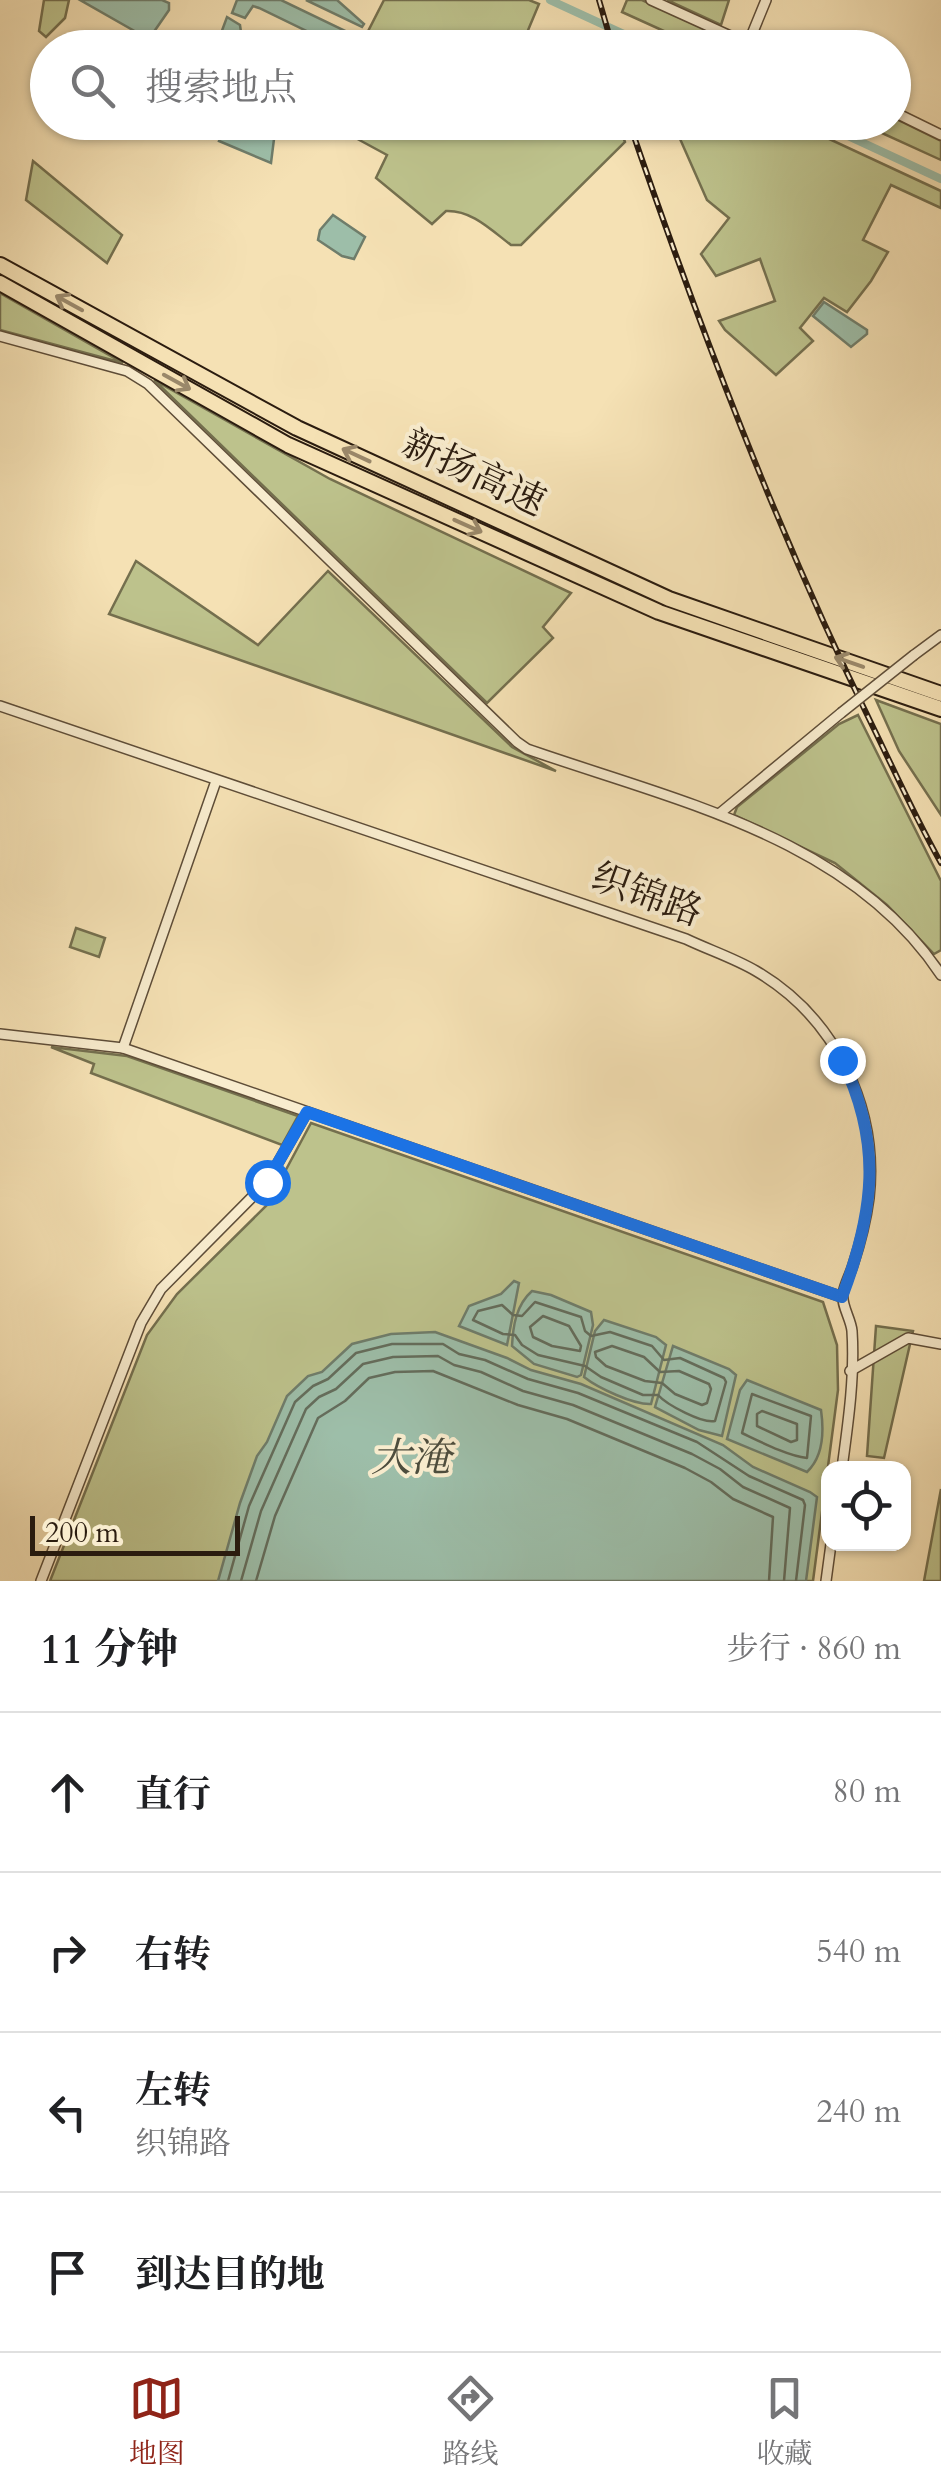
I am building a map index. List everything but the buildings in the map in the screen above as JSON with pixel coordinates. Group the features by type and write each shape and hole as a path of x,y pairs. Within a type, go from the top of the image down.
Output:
{"highway":[{"name":"新扬高速","path":"0,266 297,428 651,591 941,694"},
{"name":"新扬高速","path":"0,283 288,445 659,612 941,709"}],"street":[{"path":"651,0 717,30"},
{"path":"757,30 766,0"},
{"path":"911,120 941,135"},
{"path":"0,336 127,371 148,384 527,749 719,814 830,868 876,903 916,942 941,976"},
{"path":"719,814 941,635"},
{"name":"织锦路","path":"0,706 686,939 752,968 791,996 818,1024 842,1060 858,1092 868,1128 869,1199 864,1230 842,1297 852,1330 843,1461"},
{"path":"123,1048 216,781"},
{"path":"0,1034 123,1048 842,1297"},
{"path":"41,1581 141,1323 161,1290 267,1182 307,1112"},
{"path":"850,1371 908,1338 941,1344"},
{"path":"826,1581 830,1551"}],"green space":[{"path":"44,0 69,0 65,18 53,30 39,30"},
{"path":"384,0 529,0 539,4 528,30 369,30"},
{"path":"627,0 642,0 707,30 662,30 622,12"},
{"path":"667,0 729,0 721,25"},
{"path":"911,126 941,141 941,160 897,140 911,140"},
{"path":"359,140 625,142 521,245 511,245 464,214 446,211 432,224 376,178 387,155"},
{"path":"681,140 832,140 941,191 941,208 891,185 863,240 888,252 871,281 847,312 824,298 800,328 813,341 776,375 719,321 775,301 760,259 716,276 701,254 729,218 707,200"},
{"path":"33,161 122,235 107,263 26,200"},
{"path":"0,293 123,363 0,330"},
{"path":"154,380 330,479 571,593 543,627 553,638 487,703"},
{"path":"136,561 258,645 328,571 512,747 556,771 109,614"},
{"path":"876,700 941,724 941,815 899,751"},
{"path":"858,715 941,881 941,950 934,954 887,905 835,863 734,815 737,807 839,724"},
{"path":"76,928 105,938 99,957 70,947"},
{"path":"51,1047 127,1056 298,1116 282,1145 91,1073 94,1064"},
{"path":"311,1123 823,1302 837,1345 838,1390 829,1461 821,1461 821,1520 813,1581 50,1581 147,1335 177,1294 267,1205"},
{"path":"876,1326 913,1331 884,1458 867,1456"},
{"path":"941,1489 941,1581 924,1581"}],"water":[{"path":"80,0 169,3 169,10 155,30 133,30"},
{"path":"237,0 281,0 343,30 304,30 253,6 245,18 232,13"},
{"path":"306,0 337,0 364,24 362,27"},
{"path":"227,17 240,25 241,30 222,30"},
{"path":"274,140 271,163 219,141"},
{"path":"333,215 365,237 354,259 318,240 320,230"},
{"path":"824,302 867,330 867,334 851,347 813,316"},
{"path":"514,1281 519,1283 507,1345 459,1326 469,1306 501,1294"},
{"path":"532,1291 591,1312 593,1325 581,1375 534,1364 512,1346 519,1309"},
{"path":"604,1320 656,1337 666,1345 651,1404 616,1395 584,1377 595,1331"},
{"name":"大淹","path":"435,1332 531,1370 581,1384 723,1445 753,1467 810,1492 817,1497 806,1581 218,1581 257,1456 287,1396 308,1376 322,1372 352,1344 391,1334"},
{"path":"673,1346 736,1375 722,1436 699,1430 655,1407"},
{"path":"747,1380 821,1410 821,1443 807,1472 727,1439 740,1390"}],"waterway":[{"path":"550,0 615,30"},
{"path":"857,140 941,179"}],"railway":[{"path":"599,0 608,30"},
{"path":"635,140 712,353 772,504 838,653 941,863"}],"route":[{"path":"267,1182 307,1112 842,1297 864,1230 871,1160 868,1128 858,1092 842,1060"}]}
